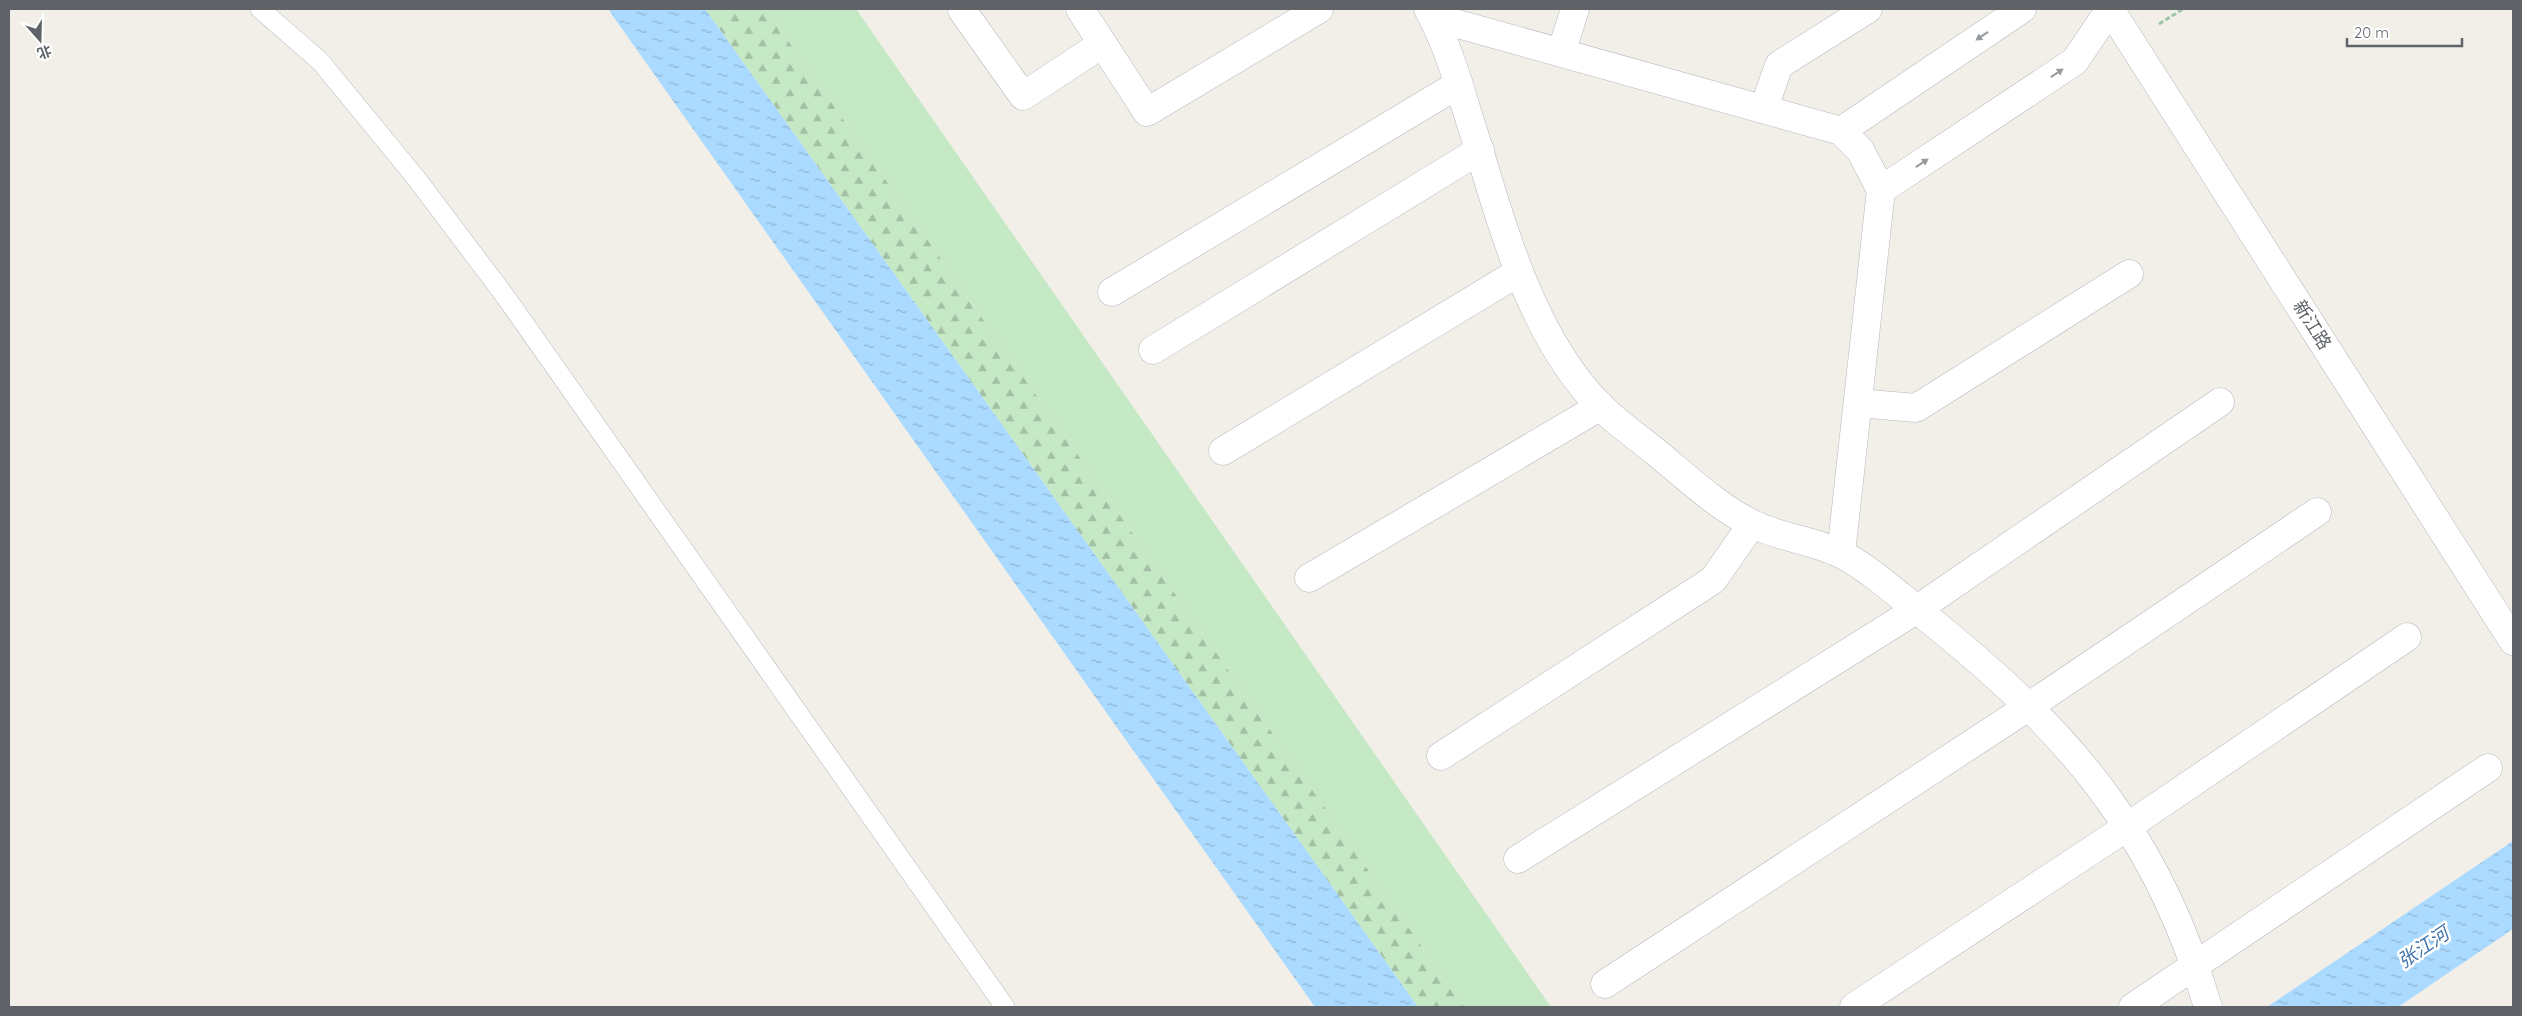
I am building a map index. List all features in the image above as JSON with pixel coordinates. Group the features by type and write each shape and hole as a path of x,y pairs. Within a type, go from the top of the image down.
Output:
{"street":[{"path":"964,9 962,10 1023,96 1102,44"},
{"path":"1080,9 1147,112 1319,9"},
{"path":"1561,52 1575,9"},
{"path":"1764,108 1779,64 1868,9"},
{"path":"1841,131 2022,9"},
{"path":"1881,190 2075,61 2110,9"},
{"name":"新江路","path":"2110,9 2513,641"},
{"path":"1431,13 1561,52 1841,131 1860,150 1881,190 1841,554"},
{"path":"1431,13 1458,84 1519,272 1544,327 1566,362 1600,406 1704,492 1752,524 1841,554 1953,639 2028,707 2074,755 2117,811 2153,872 2196,966 2208,1007"},
{"path":"1112,292 1458,84"},
{"path":"1153,350 1480,150"},
{"path":"1223,451 1519,272"},
{"path":"1858,403 1916,408 2129,274"},
{"path":"1518,859 1916,610 2220,402"},
{"path":"1309,578 1600,406"},
{"path":"1605,984 2028,707 2317,512"},
{"path":"1441,756 1713,580 1752,524"},
{"path":"1854,1007 2126,827 2407,637"},
{"path":"2133,1007 2488,768"}],"lane":[{"path":"260,9 320,61 416,178 499,289 1005,1007"}],"green space":[{"path":"705,9 766,9 1464,1007 1418,1007"},
{"path":"766,9 856,9 1551,1007 1464,1007"}],"water":[{"path":"608,9 705,9 1418,1007 1315,1007"},
{"name":"张江河","path":"2513,841 2513,929 2398,1007 2267,1007"}]}
